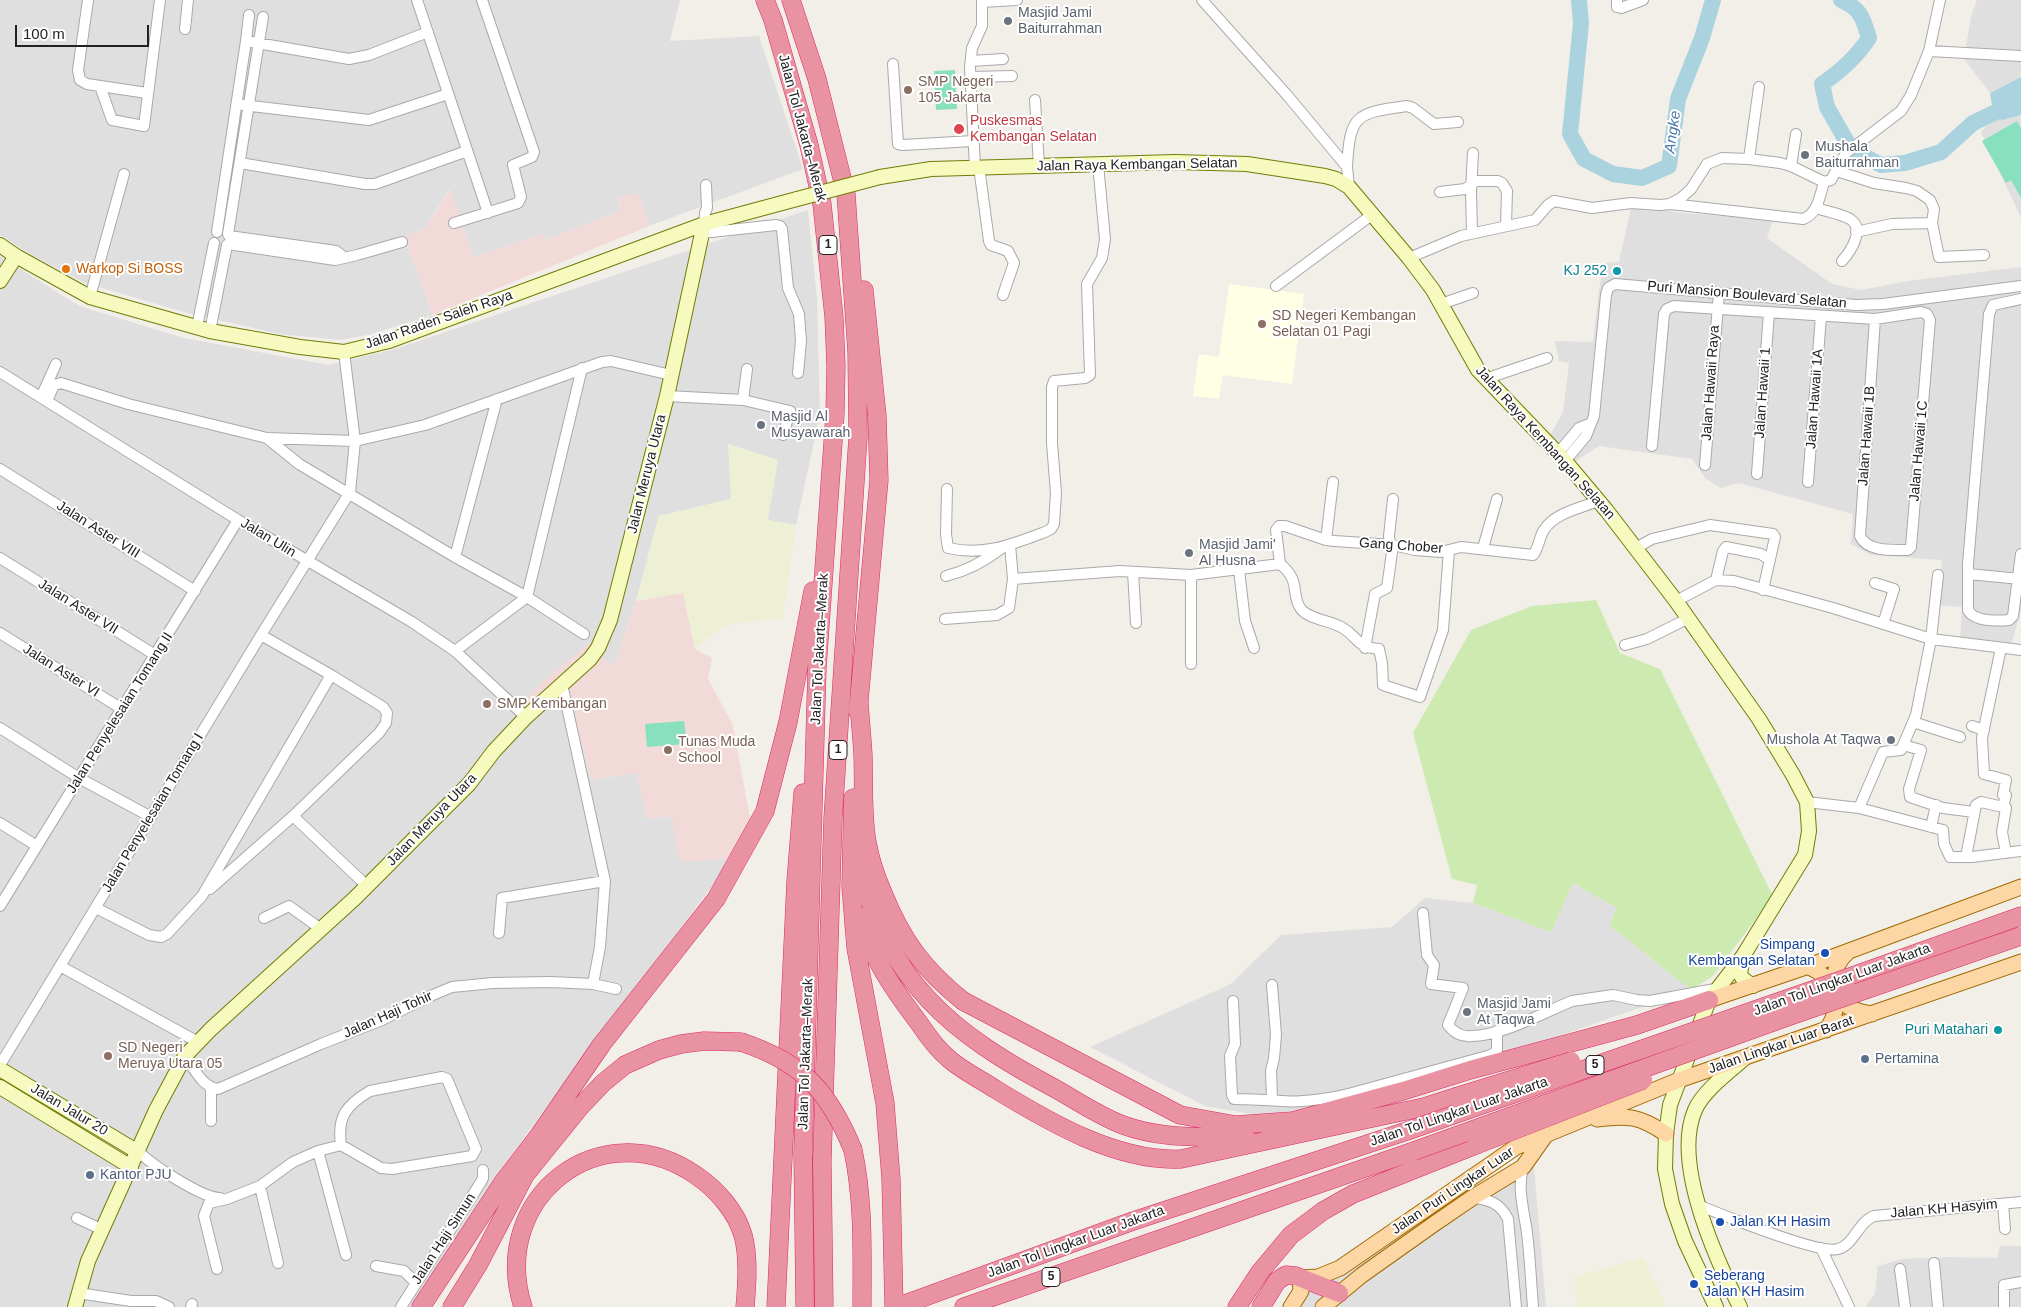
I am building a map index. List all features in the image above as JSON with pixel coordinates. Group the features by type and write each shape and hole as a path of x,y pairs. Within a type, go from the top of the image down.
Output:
{"highway":[{"name":"Jalan Tol Jakarta–Merak","path":"765,0 773,20 810,145 822,204 834,317 836,366 835,414 818,668 803,1153 805,1307"},
{"name":"Jalan Tol Jakarta–Merak","path":"791,0 817,79 846,194 857,352 858,437 833,818 822,1161 824,1307"},
{"path":"846,194 857,238 862,269 871,348 880,480 854,753 851,887 856,948 885,1103 891,1179 895,1307"},
{"path":"421,1307 504,1181 540,1134 602,1044 716,899 764,811 788,722 826,532"},
{"path":"776,1307 796,881 804,788 818,668"},
{"path":"859,702 867,844 875,874 903,938 921,962 942,985 963,1001 1180,1115 1236,1125 1293,1121 1403,1091 1470,1070 1637,1026 1712,995"},
{"path":"852,833 865,893 887,945 906,974 929,1002 965,1034 1011,1065 1123,1125 1173,1137 1246,1138 1262,1142"},
{"path":"851,887 863,928 882,971 937,1047 948,1058 1028,1109 1082,1137 1146,1158 1161,1160 1181,1159 1424,1107 1533,1074 1704,1017 1785,1009"},
{"name":"Jalan Tol Lingkar Luar Jakarta","path":"964,1307 1414,1151 1785,1009 2021,916"},
{"name":"Jalan Tol Lingkar Luar Jakarta","path":"895,1307 1133,1221 1785,1009 2021,936"},
{"path":"1237,1307 1260,1272 1291,1235 1328,1207 1353,1194 1718,1051 1785,1009"},
{"path":"452,1307 478,1265 525,1175 603,1083 625,1065 659,1050 681,1044 704,1041 741,1042 763,1049 797,1068 825,1097 842,1122 854,1150 860,1179 862,1307"},
{"path":"523,1307 517,1288 516,1256 520,1236 528,1216 543,1192 560,1174 581,1162 604,1155 628,1152 659,1156 684,1167 709,1184 726,1204 743,1235 747,1281 745,1307"},
{"path":"1261,1307 1282,1277 1291,1275 1338,1293"}],"main road":[{"name":"Jalan Raya Kembangan Selatan","path":"880,177 931,169 1175,162 1247,164 1330,177 1349,187 1409,258 1441,304 1463,346 1485,379 1561,457 1636,548 1689,618 1758,719 1793,775 1807,802 1809,831 1805,855 1744,956 1712,995"},
{"name":"Jalan Raden Saleh Raya","path":"0,245 16,256 90,297 203,329 300,347 344,352 389,340 703,228 797,199 880,177"},
{"name":"Jalan Meruya Utara","path":"75,1307 88,1261 137,1166 138,1151 156,1110 185,1056 321,929 470,784 494,752 526,717 590,659 598,648 610,620 667,396 703,228"},
{"path":"0,281 16,256"},
{"path":"1716,1307 1678,1223 1672,1204 1666,1169 1666,1134 1670,1105 1712,995 1753,986 1799,970 2021,887"},
{"path":"1848,952 1839,961 1834,973 1837,993 1849,1007 1872,1014"},
{"path":"1744,956 1740,974 1743,979 1753,986"},
{"path":"1821,962 1809,967 1827,979 1835,996 1834,1016 1822,1031"},
{"name":"Jalan Lingkar Luar Barat","path":"1545,1136 1639,1095 1703,1071 2021,962"},
{"path":"1799,970 1816,979 1825,989 1828,999 1828,1018 1822,1031"},
{"path":"1740,1307 1724,1276 1698,1205 1688,1148 1690,1126 1695,1109 1702,1099 1745,1057"},
{"path":"1687,1058 1692,1066 1703,1071"},
{"name":"Jalan Jalur 20","path":"0,1068 138,1151"},
{"name":"Jalan Jalur 20","path":"0,1087 137,1166"},
{"path":"1584,1120 1615,1116 1635,1118 1648,1122 1666,1134"},
{"name":"Jalan Puri Lingkar Luar","path":"1323,1307 1338,1293 1472,1198 1523,1167 1545,1136"},
{"name":"Jalan Puri Lingkar Luar","path":"1300,1278 1318,1277 1340,1268 1516,1147 1545,1136"},
{"path":"1678,1223 1681,1208 1687,1203 1698,1205"},
{"path":"1291,1307 1300,1291 1300,1278"}],"street":[{"path":"88,0 78,75 80,80 87,84 147,93"},
{"path":"100,86 112,120 141,126 144,124 160,0"},
{"path":"185,29 188,0"},
{"path":"417,0 488,213"},
{"path":"454,223 520,202 521,197 513,166 532,156 534,150 482,0"},
{"path":"1003,295 1014,263 1008,251 990,243 973,141 970,77 972,48 982,26 982,1 1017,0"},
{"path":"1202,0 1287,95 1347,167"},
{"path":"1617,3 1621,8 1643,0"},
{"path":"1670,204 1681,198 1690,189 1702,169 1714,160 1749,159 1791,166 1824,182 1832,180 1846,153 1901,111 1911,95 1929,51 1940,0"},
{"path":"203,329 214,243 213,237 216,232 237,104 249,15"},
{"path":"203,329 228,240 263,17"},
{"path":"246,41 349,59 369,55 428,32"},
{"path":"1929,51 2021,56"},
{"path":"971,61 1003,59"},
{"path":"893,64 898,144 973,141"},
{"path":"970,77 1012,76"},
{"path":"1749,159 1759,87"},
{"path":"237,104 369,120 448,94"},
{"path":"1035,100 1038,166"},
{"path":"1349,187 1347,167 1348,136 1357,120 1369,112 1406,106 1412,108 1432,123 1458,122"},
{"path":"1791,166 1796,134"},
{"path":"240,163 365,184 375,184 467,151"},
{"path":"1472,232 1473,153"},
{"path":"947,488 946,534 948,548 961,551 978,551 1006,546 1045,532 1051,529 1054,524 1056,493 1052,442 1052,387 1054,381 1085,378 1090,375 1087,284 1102,258 1105,239 1098,164"},
{"path":"1837,171 1874,183 1917,191 1933,204 1932,223 1939,257 1984,256"},
{"path":"90,297 124,174"},
{"path":"1440,192 1465,189 1476,181 1498,181 1506,186 1506,226"},
{"path":"1409,258 1433,246 1472,232 1535,220 1541,216 1548,204 1554,202 1592,208 1631,203 1670,204 1803,219 1809,217 1818,204 1824,182"},
{"path":"706,185 707,208 703,228 776,225 782,229 788,288 799,314 801,341 798,373"},
{"path":"1818,204 1819,208 1852,220 1856,232 1856,240 1842,262"},
{"path":"1276,286 1373,214"},
{"path":"1856,232 1892,224 1932,223"},
{"path":"216,232 222,230 228,240 335,260 402,242"},
{"path":"214,243 220,247 228,240"},
{"name":"Puri Mansion Boulevard Selatan","path":"1561,457 1579,428 1591,422 1594,416 1606,294 1608,288 1615,284 1718,300 1869,305 2021,286"},
{"path":"1441,304 1473,293"},
{"path":"2021,299 1994,305 1988,314 1968,574 1968,610 1970,615 1976,618 2009,620 2018,610 2021,554"},
{"path":"1652,446 1664,314 1667,309 1674,306 1718,300 1770,312 1875,319"},
{"name":"Jalan Hawaii Raya","path":"1705,465 1718,300"},
{"name":"Jalan Hawaii 1","path":"1757,474 1770,312"},
{"name":"Jalan Hawaii 1C","path":"1870,547 1908,550 1911,547 1930,320 1927,314 1921,312 1875,319"},
{"name":"Jalan Hawaii 1A","path":"1808,482 1821,316"},
{"name":"Jalan Hawaii 1B","path":"1870,547 1863,543 1860,536 1875,319"},
{"path":"344,352 356,441 350,492"},
{"path":"1485,379 1547,358"},
{"path":"44,399 54,385 60,383 128,404 267,438 356,441 425,425 602,362 671,375"},
{"path":"44,399 56,364"},
{"path":"456,651 527,597 582,368"},
{"path":"743,400 747,369"},
{"name":"Jalan Ulin","path":"0,372 238,520 412,622 456,651 526,717"},
{"path":"667,396 743,400 790,411 783,435"},
{"path":"455,557 497,399"},
{"path":"267,438 300,464 350,492 455,557 527,597 584,634"},
{"name":"Jalan Aster VIII","path":"0,469 195,592"},
{"path":"1326,540 1333,482"},
{"name":"Jalan Penyelesaian Tomang I","path":"0,1065 350,492"},
{"path":"1365,648 1375,594 1386,588 1391,545 1389,536 1393,499"},
{"path":"1483,548 1497,499"},
{"name":"Gang Chober","path":"1280,564 1275,535 1279,526 1290,527 1326,540 1391,545 1415,550 1441,552 1461,547 1533,555 1543,530 1551,521 1598,501"},
{"name":"Jalan Penyelesaian Tomang II","path":"0,906 238,520"},
{"path":"1636,548 1652,539 1710,525 1733,527 1775,535 1764,590"},
{"path":"946,576 959,573 986,560 1006,546"},
{"path":"945,619 997,616 1006,611 1012,602 1013,579 1006,546"},
{"path":"1716,580 1723,551 1726,547 1761,554 1770,560"},
{"path":"1013,579 1120,571 1191,575 1280,564 1292,576 1298,605 1303,612 1343,628 1365,648 1379,649 1383,685 1420,697 1443,630 1449,550"},
{"name":"Jalan Aster VII","path":"0,558 155,655"},
{"path":"1239,570 1246,621 1254,648"},
{"path":"1133,572 1136,623"},
{"path":"1968,574 2020,579"},
{"path":"1190,664 1191,575"},
{"path":"1859,808 1883,752 1898,751 1903,745 1916,715 1931,639 1938,575"},
{"path":"1676,601 1716,580 1734,581 1833,608 1931,639 2021,650"},
{"path":"1876,583 1894,588 1883,624"},
{"path":"1625,645 1648,640 1689,618"},
{"name":"Jalan Aster VI","path":"0,633 122,709"},
{"path":"96,908 149,935 161,937 167,934 202,896 292,816 379,733 386,723 388,713 383,707 261,635"},
{"path":"2001,648 1982,738 1984,774 2006,780 2003,795 2006,795 2003,807"},
{"path":"202,896 331,675"},
{"path":"562,684 605,881 600,947 593,984"},
{"path":"1913,722 1960,737"},
{"path":"1972,726 1984,730"},
{"path":"0,728 79,778 150,817"},
{"path":"1903,745 1921,750 1909,789 1910,797 1936,805 1974,812"},
{"path":"1807,802 1859,808 1942,830 1944,844 1950,856 2021,851"},
{"path":"1966,856 1974,812 1976,805 1981,802 2006,808 2002,832 2006,853"},
{"path":"1931,826 1936,805"},
{"path":"292,816 366,886"},
{"path":"0,822 37,846"},
{"path":"499,933 502,898 605,881"},
{"path":"264,918 289,906 321,929"},
{"path":"1423,912 1427,955 1434,965 1431,984 1463,988 1448,1024 1454,1032 1473,1036 1497,1031 1584,998 1613,994 1650,1001 1712,995"},
{"path":"60,966 198,1042"},
{"name":"Jalan Haji Tohir","path":"211,1088 218,1090 321,1044 382,1020 452,987 493,983 593,984 616,989"},
{"path":"1272,985 1276,1026 1274,1058 1271,1071 1272,1099"},
{"path":"1233,1001 1235,1044 1230,1056 1232,1098 1282,1101 1335,1098 1491,1055 1497,1051 1497,1031"},
{"path":"185,1056 203,1081 211,1088 211,1121"},
{"path":"138,1151 149,1162 212,1198 222,1198 257,1185 294,1162 318,1151 341,1145 381,1168 392,1169 472,1156 476,1152 476,1147 447,1079 443,1077 370,1091 365,1094 354,1102 343,1115 340,1127 341,1145"},
{"path":"318,1151 346,1255"},
{"path":"137,1166 209,1203 227,1199 263,1182"},
{"path":"1523,1167 1520,1191 1528,1239 1533,1307"},
{"name":"Jalan Haji Simun","path":"401,1307 481,1182 483,1170"},
{"path":"263,1182 278,1263"},
{"path":"1472,1198 1492,1201 1504,1211 1508,1219 1516,1307"},
{"name":"Jalan KH Hasyim","path":"1820,1248 1840,1249 1867,1219 1880,1215 2021,1202"},
{"path":"209,1203 204,1216 217,1269"},
{"path":"2003,1204 2005,1229"},
{"path":"1698,1205 1820,1248 1849,1307"},
{"path":"77,1218 103,1230"},
{"path":"1934,1263 1938,1307"},
{"path":"376,1266 404,1271 416,1283"},
{"path":"1900,1269 1905,1307"},
{"path":"2004,1307 2004,1285 2021,1282"},
{"path":"78,1293 131,1301 156,1300 169,1307"}],"shaded area":[{"path":"0,0 680,0 670,41 759,36 803,169 649,226 638,194 618,198 620,211 545,240 543,234 474,257 449,190 425,228 404,237 433,315 368,335 340,340 279,334 187,313 85,283 28,253 0,235"},
{"path":"1977,0 2021,0 2021,77 1990,93 1964,59 1971,16"},
{"path":"2021,115 2021,218 1981,132 1994,118 2003,120"},
{"path":"450,190 474,257 543,234 545,240 620,211 618,197 638,193 649,226 433,315 404,237 425,228"},
{"path":"1632,203 1681,213 1773,219 1767,238 1832,284 1861,290 1908,281 2021,267 2021,610 2011,646 1960,641 1962,607 1937,605 1942,560 1871,555 1851,544 1853,514 1739,483 1721,488 1706,479 1692,459 1599,446 1576,461 1550,435 1563,412 1569,363 1559,361 1555,341 1593,342 1604,263 1619,262"},
{"path":"808,210 817,298 820,414 796,525 768,520 731,499 659,516 636,601 614,666 561,687 584,750 591,780 637,773 647,819 671,816 733,858 505,1163 412,1307 0,1307 0,256 79,306 184,338 329,365 395,349"},
{"name":"SD Negeri Kembangan Selatan 01 Pagi","path":"1229,284 1304,294 1292,384 1223,375 1219,399 1193,396 1199,354 1219,357"},
{"path":"728,444 778,460 768,520 796,525 783,618 725,625 695,649 683,593 636,601 659,516 731,499"},
{"path":"683,592 695,649 712,658 708,679 733,725 750,818 733,858 680,862 671,816 647,819 637,773 591,780 584,750 562,688 529,717 522,700 587,644 614,666 636,601"},
{"path":"1573,883 1617,908 1609,925 1691,990 1398,1092 1275,1118 1205,1106 1090,1047 1231,984 1281,935 1392,927 1425,898 1473,903 1551,932"},
{"path":"1533,1156 1546,1307 1292,1307 1340,1268 1463,1183 1472,1197"},
{"path":"2000,1246 2021,1246 2021,1307 1865,1307 1875,1294 1878,1266 1902,1259 1944,1257 1997,1258"},
{"path":"1644,1257 1666,1307 1578,1307 1574,1277"}],"green space":[{"path":"955,70 957,109 936,110 934,71"},
{"path":"2017,121 2021,128 2021,198 2011,180 2006,183 1982,141"},
{"path":"1596,600 1620,653 1660,669 1773,896 1713,976 1691,990 1609,925 1617,908 1573,883 1551,932 1473,903 1477,885 1452,879 1413,733 1471,630 1532,606"},
{"path":"684,721 687,744 647,747 645,724"}],"water":[{"path":"2021,77 2021,115 2003,120 1994,118 1990,93"}],"waterway":[{"name":"Angke","path":"1579,0 1581,23 1570,134 1584,159 1613,174 1642,178 1669,166 1678,99 1702,38 1713,0"},
{"name":"Angke","path":"1841,0 1848,3 1860,15 1869,38 1848,64 1822,84 1827,107 1851,149 1881,165 1905,163 1941,152 1973,123 2021,100"}],"place":[{"name":"Masjid Jami Baiturrahman","path":"1008,21"},
{"name":"SMP Negeri 105 Jakarta","path":"908,90"},
{"name":"Puskesmas Kembangan Selatan","path":"959,129"},
{"name":"Mushala Baiturrahman","path":"1805,155"},
{"name":"Warkop Si BOSS","path":"66,269"},
{"name":"KJ 252","path":"1617,271"},
{"name":"SD Negeri Kembangan Selatan 01 Pagi","path":"1262,324"},
{"name":"Masjid Al Musyawarah","path":"761,425"},
{"name":"Masjid Jami' Al Husna","path":"1189,553"},
{"name":"SMP Kembangan","path":"487,704"},
{"name":"Mushola At Taqwa","path":"1891,740"},
{"name":"Tunas Muda School","path":"668,750"},
{"name":"Simpang Kembangan Selatan","path":"1825,953"},
{"name":"Masjid Jami At Taqwa","path":"1467,1012"},
{"name":"Puri Matahari","path":"1998,1030"},
{"name":"SD Negeri Meruya Utara 05","path":"108,1056"},
{"name":"Pertamina","path":"1865,1059"},
{"name":"Kantor PJU","path":"90,1175"},
{"name":"Jalan KH Hasim","path":"1720,1222"},
{"name":"Seberang Jalan KH Hasim","path":"1694,1284"}]}
